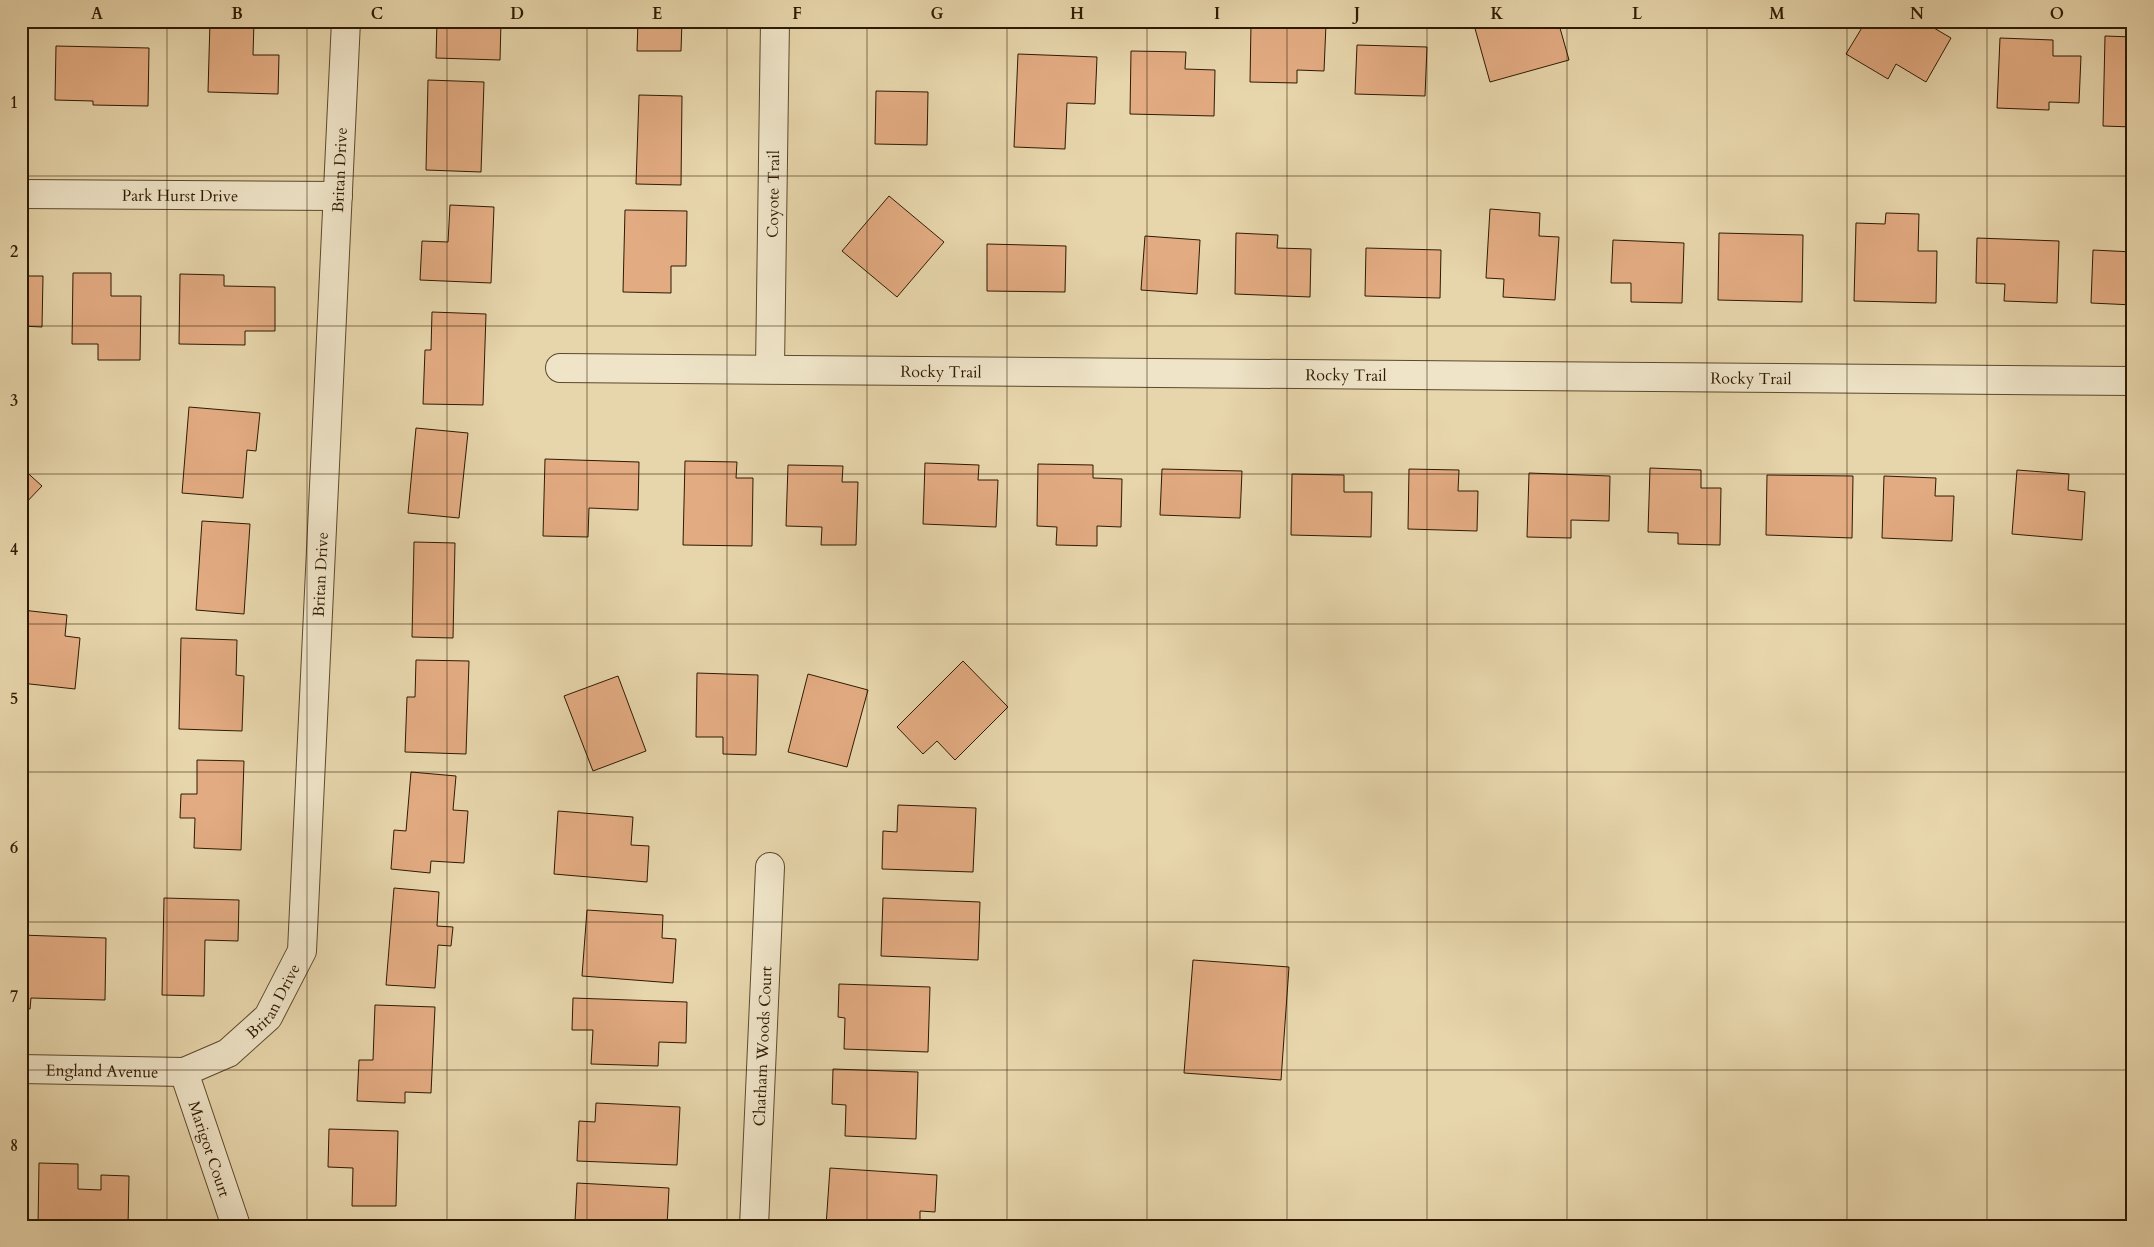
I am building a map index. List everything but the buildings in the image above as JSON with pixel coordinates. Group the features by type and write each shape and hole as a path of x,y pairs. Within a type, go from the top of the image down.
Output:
{"street":[{"name":"Britan Drive","path":"184,1072 228,1053 268,1017 302,951 346,21"},
{"name":"Coyote Trail","path":"770,368 775,21"},
{"name":"Park Hurst Drive","path":"21,194 338,196"},
{"name":"Rocky Trail","path":"560,368 770,368 2133,381"},
{"name":"Chatham Woods Court","path":"754,1226 770,867"},
{"name":"England Avenue","path":"21,1069 184,1072"},
{"name":"Marigot Court","path":"184,1072 236,1226"}]}
